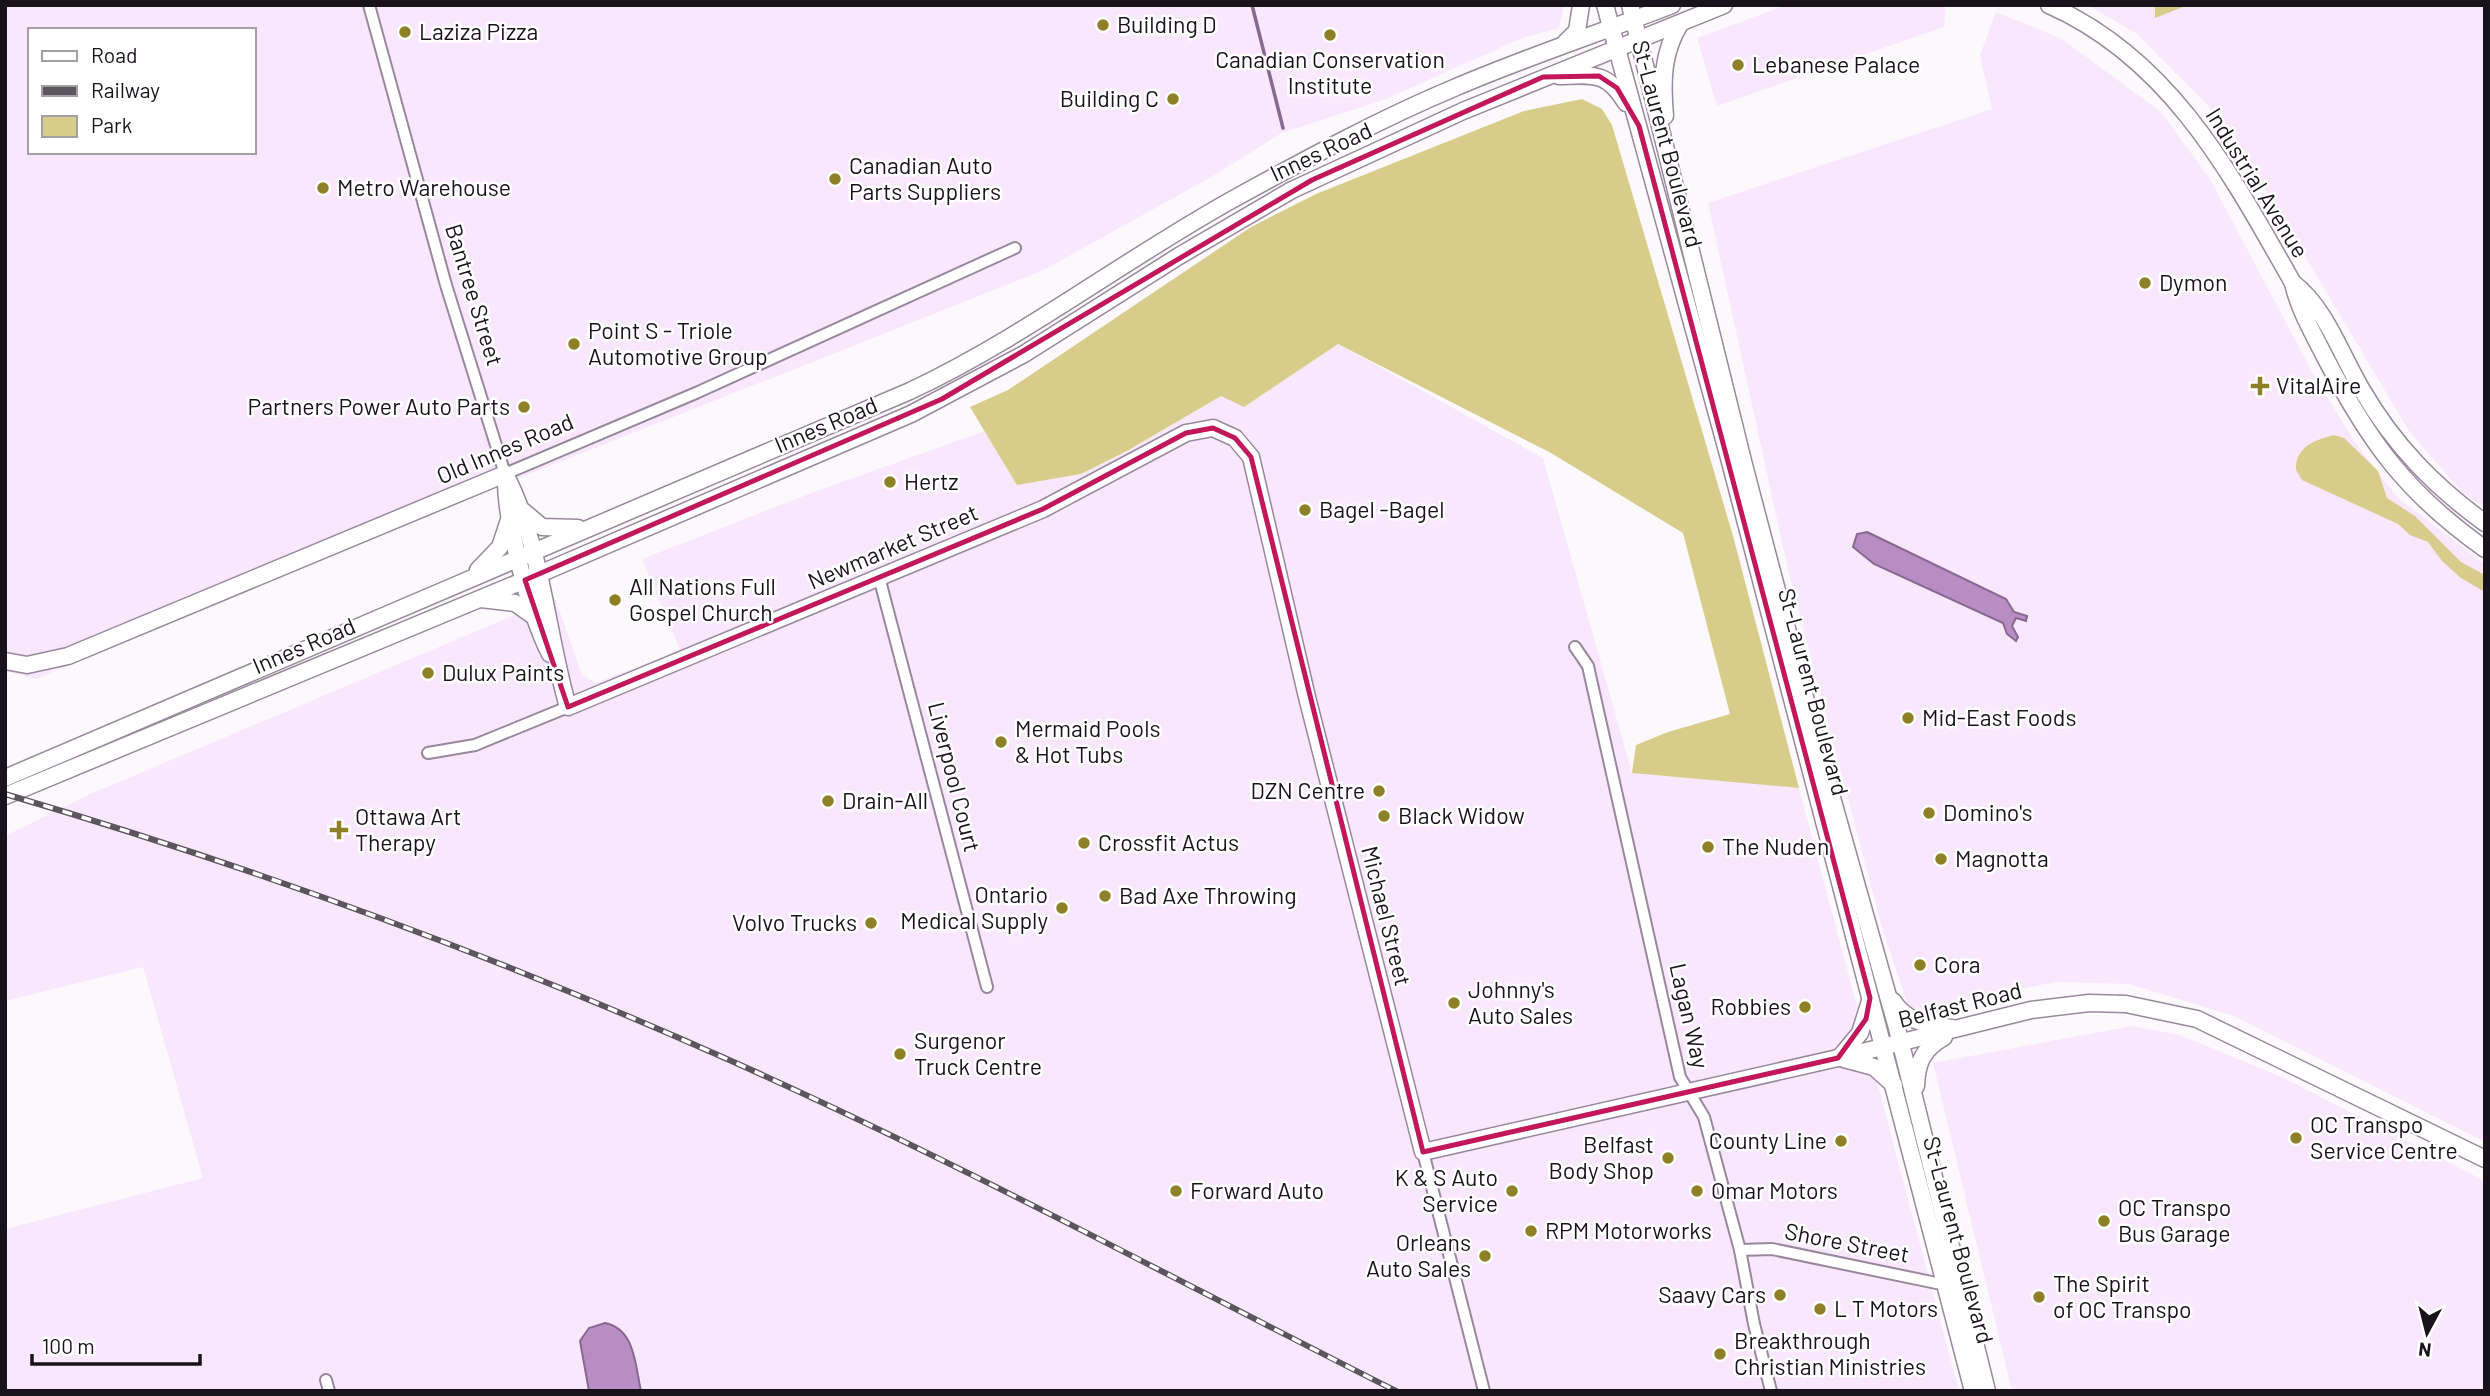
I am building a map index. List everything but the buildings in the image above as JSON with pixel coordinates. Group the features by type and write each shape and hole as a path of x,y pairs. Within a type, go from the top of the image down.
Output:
{"main road":[{"path":"1564,43 1577,31 1581,5"},
{"name":"St-Laurent Boulevard","path":"1605,5 1737,462 1772,570 1825,773 1889,995 1987,1391"},
{"path":"1631,12 1672,5"},
{"path":"1638,41 1724,5"},
{"name":"Industrial Avenue","path":"2049,5 2091,29 2139,65 2182,108 2210,142 2293,283 2297,301 2341,388 2384,458 2419,498 2485,549"},
{"name":"Innes Road","path":"5,778 932,381 1000,344 1258,186 1453,88 1564,43 1611,28 1631,12"},
{"name":"St-Laurent Boulevard","path":"1631,12 1670,164 1737,462 1756,564 1973,1391"},
{"path":"1670,164 1664,71 1667,48 1680,24"},
{"name":"Innes Road","path":"5,796 531,577 934,402 1051,338 1271,201 1543,77 1638,41"},
{"path":"1543,77 1584,75 1604,78 1617,88 1639,126"},
{"name":"Industrial Avenue","path":"2293,283 2308,295 2363,392 2397,443 2437,487 2485,523"},
{"name":"Newmarket Street","path":"568,707 1043,509 1186,433 1213,428"},
{"name":"Michael Street","path":"1213,428 1235,438 1251,457 1307,697 1423,1152"},
{"name":"Bantree Street","path":"505,474 568,707"},
{"name":"Old Innes Road","path":"5,661 27,665 68,656 505,474"},
{"path":"466,580 497,553 515,513 548,529 591,527"},
{"name":"Bantree Street","path":"531,577 539,633 557,668"},
{"path":"475,599 515,603 535,617"},
{"path":"1889,995 1899,1011 1911,1020 1958,1029"},
{"path":"1870,998 1860,1033 1838,1058 1874,1067 1894,1086"},
{"name":"Belfast Road","path":"1423,1152 1838,1058 2031,1010 2089,1003 2126,1004 2197,1019 2485,1159"},
{"path":"1915,1099 1916,1073 1922,1055 1930,1045 1958,1029"}],"street":[{"name":"Bantree Street","path":"369,5 446,285 505,474"},
{"name":"Old Innes Road","path":"505,474 696,393 1015,248"},
{"name":"Liverpool Court","path":"879,577 987,987"},
{"name":"Lagan Way","path":"1575,647 1588,666 1680,1077 1692,1092 1704,1117 1740,1250 1754,1324 1771,1391"},
{"name":"Newmarket Street","path":"428,753 475,745 568,707"},
{"name":"Michael Street","path":"1423,1152 1484,1391"},
{"name":"Shore Street","path":"1740,1250 1772,1249 1946,1285"}],"highlighted area":[{"path":"1599,76 1617,88 1639,126 1870,998 1866,1019 1838,1058 1423,1152 1251,457 1235,438 1213,428 1186,433 1043,509 568,707 525,580 942,399 1312,180 1543,77"}],"shaded area":[{"path":"5,5 1564,5 1559,28 1520,39 1386,99 1282,133 1213,176 1042,271 345,547 36,679 5,671"},
{"path":"1787,5 1943,5 1946,11 1944,27 1717,106 1697,38"},
{"path":"2087,5 2485,5 2485,508 2462,492 2409,431 2227,125 2136,33"},
{"path":"1996,12 2062,39 2161,112 2210,179 2316,379 2357,445 2398,498 2485,564 2485,1142 2234,1016 2129,984 2055,982 1910,1012 1881,924 1788,570 1708,203 1992,109 1980,55"},
{"path":"1338,344 1543,458 1632,773 1799,788 1959,1391 5,1391 5,1229 203,1178 143,967 5,1001 5,836 88,795 555,598 582,675 596,683 680,650 642,559 814,492 985,431 1017,485 1081,474 1128,451 1221,396 1244,407"},
{"path":"1867,532 2006,599 2014,612 2027,616 2026,621 2016,618 2012,626 2018,637 2016,641 2007,634 2003,623 1874,564 1853,547 1857,534"},
{"path":"2132,1026 2180,1035 2282,1077 2485,1181 2485,1391 2012,1391 1933,1063"},
{"path":"605,1323 622,1332 628,1340 641,1391 589,1391 580,1341 589,1328"}],"green space":[{"path":"2155,5 2188,5 2155,18"},
{"path":"1582,99 1602,109 1612,125 1733,536 1799,788 1632,773 1636,745 1668,732 1730,714 1683,533 1551,453 1338,344 1244,407 1221,396 1127,451 1081,474 1017,485 970,407 1008,390 1251,227 1316,194 1524,111"},
{"path":"2334,435 2344,438 2378,471 2387,498 2415,516 2461,562 2485,575 2485,592 2461,578 2442,561 2428,542 2410,535 2398,524 2302,480 2296,470 2303,450 2313,442"}],"waterway":[{"path":"1252,5 1283,128"}],"railway":[{"path":"5,794 189,851 370,914 639,1021 896,1138 1396,1391"}],"place":[{"name":"Building D","path":"1103,25"},
{"name":"Laziza Pizza","path":"405,32"},
{"name":"Canadian Conservation Institute","path":"1330,35"},
{"name":"Lebanese Palace","path":"1738,65"},
{"name":"Building C","path":"1173,99"},
{"name":"Canadian Auto Parts Suppliers","path":"835,179"},
{"name":"Metro Warehouse","path":"323,188"},
{"name":"Dymon","path":"2145,283"},
{"name":"Point S - Triole Automotive Group","path":"574,344"},
{"name":"VitalAire","path":"2260,386"},
{"name":"Partners Power Auto Parts","path":"524,407"},
{"name":"Hertz","path":"890,482"},
{"name":"Bagel -Bagel","path":"1305,510"},
{"name":"All Nations Full Gospel Church","path":"615,600"},
{"name":"Dulux Paints","path":"428,673"},
{"name":"Mid-East Foods","path":"1908,718"},
{"name":"Mermaid Pools & Hot Tubs","path":"1001,742"},
{"name":"DZN Centre","path":"1379,791"},
{"name":"Drain-All","path":"828,801"},
{"name":"Domino's","path":"1929,813"},
{"name":"Black Widow","path":"1384,816"},
{"name":"Ottawa Art Therapy","path":"339,830"},
{"name":"Crossfit Actus","path":"1084,843"},
{"name":"The Nuden","path":"1708,847"},
{"name":"Magnotta","path":"1941,859"},
{"name":"Bad Axe Throwing","path":"1105,896"},
{"name":"Ontario Medical Supply","path":"1062,908"},
{"name":"Volvo Trucks","path":"871,923"},
{"name":"Cora","path":"1920,965"},
{"name":"Johnny's Auto Sales","path":"1454,1003"},
{"name":"Robbies","path":"1805,1007"},
{"name":"Surgenor Truck Centre","path":"900,1054"},
{"name":"OC Transpo Service Centre","path":"2296,1138"},
{"name":"County Line","path":"1841,1141"},
{"name":"Belfast Body Shop","path":"1668,1158"},
{"name":"Forward Auto","path":"1176,1191"},
{"name":"K & S Auto Service","path":"1512,1191"},
{"name":"Omar Motors","path":"1697,1191"},
{"name":"OC Transpo Bus Garage","path":"2104,1221"},
{"name":"RPM Motorworks","path":"1531,1231"},
{"name":"Orleans Auto Sales","path":"1485,1256"},
{"name":"Saavy Cars","path":"1780,1295"},
{"name":"The Spirit of OC Transpo","path":"2039,1297"},
{"name":"L T Motors","path":"1820,1309"},
{"name":"Breakthrough Christian Ministries","path":"1720,1354"}]}
